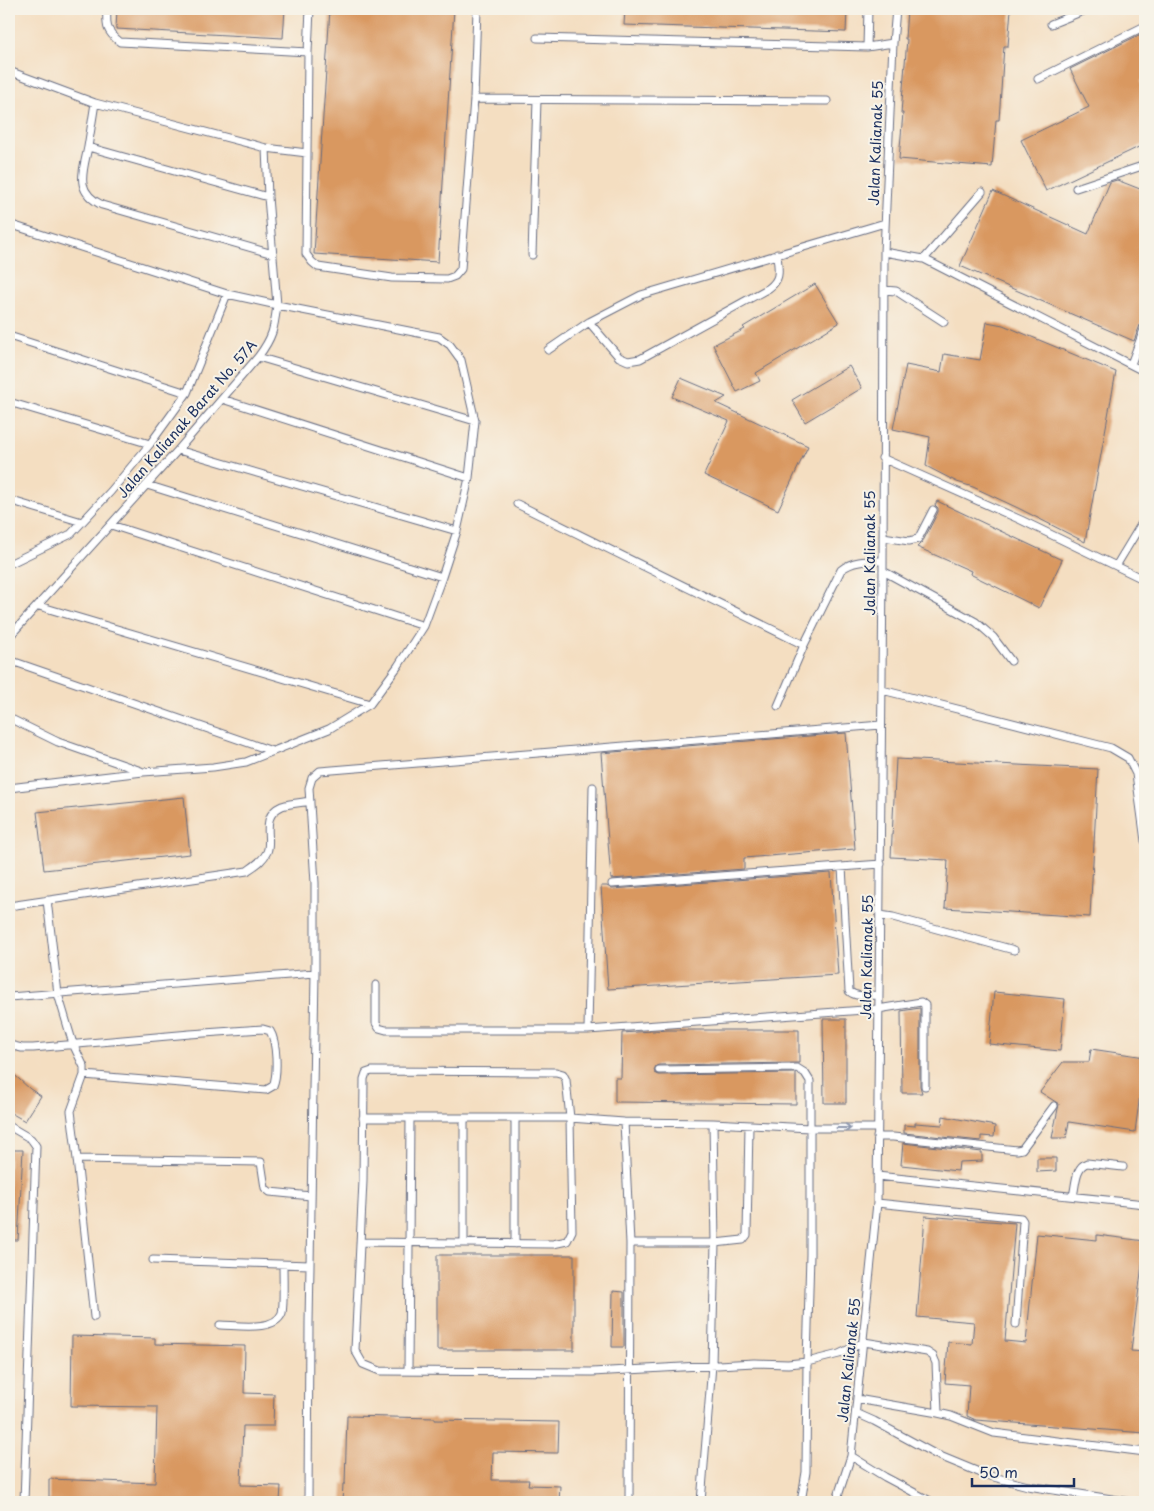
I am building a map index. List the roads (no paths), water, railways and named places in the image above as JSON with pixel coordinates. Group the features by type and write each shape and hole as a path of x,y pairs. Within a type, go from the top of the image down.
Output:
{"lane":[{"path":"107,9 106,23 110,34 120,42 308,52"},
{"path":"310,9 306,254 318,267 392,278 438,279 447,279 455,276 461,269 474,99 477,9"},
{"path":"867,47 868,9"},
{"name":"Jalan Kalianak 55","path":"836,1502 851,1456 877,1204 884,252 896,9"},
{"path":"1051,24 1088,9"},
{"path":"1038,79 1145,26"},
{"path":"537,38 867,47 893,44"},
{"path":"9,71 95,103 266,148 307,153"},
{"path":"474,99 827,101"},
{"path":"532,255 537,100"},
{"path":"95,103 82,180 84,192 92,200 102,205 273,254"},
{"path":"88,147 268,197"},
{"name":"Jalan Kalianak Barat No. 57A","path":"9,637 178,450 268,344 273,334 277,305 266,148"},
{"path":"1076,188 1145,165"},
{"path":"924,259 982,192"},
{"path":"548,350 589,322 641,295 886,223"},
{"path":"9,224 228,294 439,337 450,345 461,360 475,421 469,478 457,531 442,578 424,626 370,704 329,729 246,762 9,788"},
{"path":"884,252 924,259 1145,372"},
{"path":"589,322 619,357 628,361 640,359 769,288 775,283 778,276 777,254"},
{"path":"884,290 896,291 944,322"},
{"name":"Jalan Kalianak Barat No. 57A","path":"9,564 70,534 111,491 150,444 187,393 228,294"},
{"path":"1131,364 1145,327"},
{"path":"9,336 187,393"},
{"path":"258,357 475,421"},
{"path":"222,399 469,478"},
{"path":"9,402 150,444"},
{"path":"178,450 457,531"},
{"path":"882,458 1021,520 1145,580"},
{"path":"147,485 442,578"},
{"path":"9,500 82,522"},
{"path":"517,504 804,645"},
{"path":"883,537 909,541 918,539 932,510"},
{"path":"1116,566 1145,518"},
{"path":"111,525 424,626"},
{"path":"778,706 804,645 841,570 846,565 857,562 882,560"},
{"path":"883,571 976,622 993,637 1011,661"},
{"path":"39,606 370,704"},
{"path":"9,660 272,751"},
{"path":"882,690 1111,748 1128,758 1136,774 1145,841"},
{"path":"9,718 58,742 144,772"},
{"path":"308,1502 315,973 315,883 309,788 312,778 320,771 880,725"},
{"path":"588,1030 593,787"},
{"path":"9,906 247,871 257,864 268,851 268,826 274,811 284,806 310,801"},
{"path":"612,884 881,864"},
{"path":"842,868 849,991 858,996 878,995"},
{"path":"47,900 58,994 73,1044 84,1067 84,1075 71,1111 78,1159 94,1317"},
{"path":"880,915 1014,950"},
{"path":"9,997 315,973"},
{"path":"376,985 376,1023 379,1028 386,1030 588,1030 878,1009 923,1002 925,1086"},
{"path":"9,1045 22,1048 264,1029 270,1031 274,1037 276,1078 273,1086 266,1090 84,1075"},
{"path":"659,1070 797,1068 805,1073 810,1081 810,1254 806,1472 801,1502"},
{"path":"361,1242 553,1244 567,1241 572,1231 570,1118 566,1080 563,1074 556,1072 372,1071 366,1073 364,1079 363,1118 364,1181 355,1350 363,1364 380,1370 408,1371 592,1372 807,1362 839,1354 864,1342 927,1352 933,1356 936,1363 938,1413"},
{"path":"877,1137 1017,1150 1022,1149 1054,1106"},
{"path":"363,1118 570,1118 624,1122 713,1123 810,1128 877,1128"},
{"path":"408,1371 410,1118"},
{"path":"464,1118 464,1243"},
{"path":"515,1118 515,1244"},
{"path":"624,1122 630,1243 629,1502"},
{"path":"702,1502 712,1365 715,1243 713,1123"},
{"path":"630,1243 715,1243 743,1240 747,1236 750,1125"},
{"path":"9,1126 31,1138 36,1146 24,1502"},
{"path":"78,1159 261,1162 265,1188 270,1192 312,1196"},
{"path":"1073,1196 1079,1169 1082,1164 1123,1167"},
{"path":"877,1176 1145,1204"},
{"path":"877,1204 1021,1218 1023,1221 1016,1324"},
{"path":"153,1260 310,1266"},
{"path":"220,1325 267,1326 276,1321 282,1313 283,1266"},
{"path":"857,1398 951,1416 994,1433 1145,1452"},
{"path":"856,1413 935,1454 986,1475 1028,1486 1131,1502"},
{"path":"851,1456 932,1502"}]}
